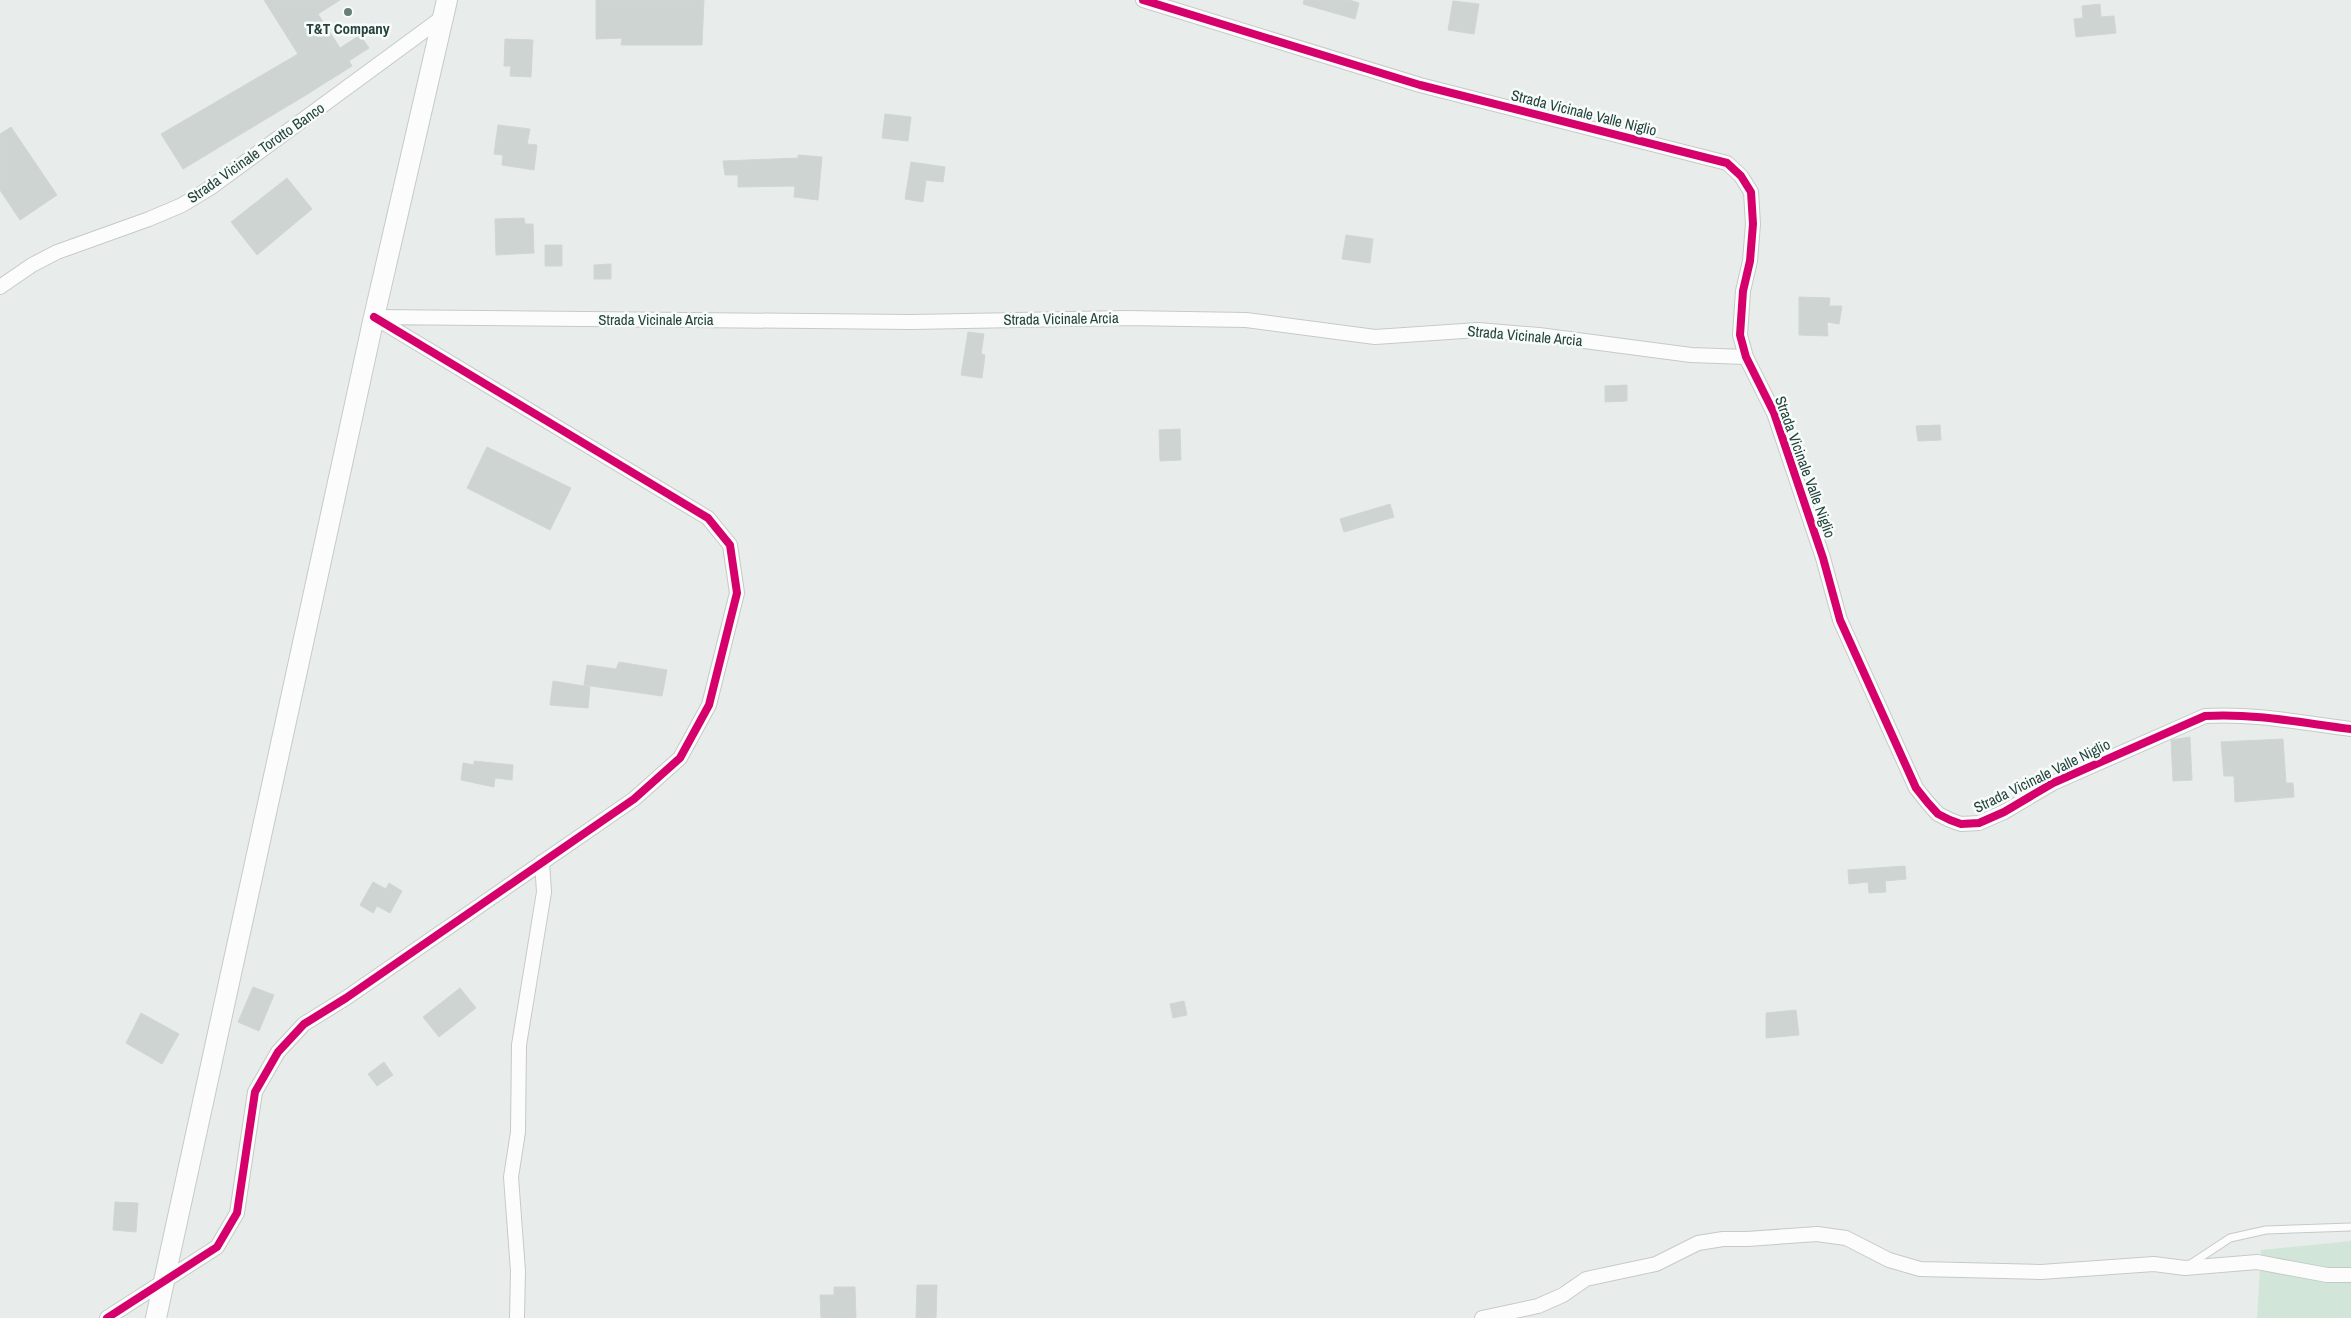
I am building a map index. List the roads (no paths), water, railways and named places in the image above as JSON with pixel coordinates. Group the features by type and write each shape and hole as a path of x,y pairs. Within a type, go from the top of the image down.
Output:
{"main road":[{"path":"156,1318 374,317 445,8"}],"street":[{"name":"Strada Vicinale Valle Niglio","path":"1143,0 1420,85 1727,163 1741,176 1751,192 1753,224 1750,261 1743,290 1740,335 1746,357 1774,414 1823,558 1840,620 1916,788 1938,814 1961,824 1979,823 2004,812 2053,783 2205,716 2273,717 2351,729"},
{"name":"Strada Vicinale Torotto Banco","path":"0,287 32,265 57,252 149,219 182,205 210,188 445,8"},
{"name":"Strada Vicinale Arcia","path":"374,317 901,322 1126,318 1246,320 1375,337 1478,330 1539,335 1691,354 1746,357"},
{"path":"107,1318 217,1247 236,1213 255,1092 278,1052 304,1024 634,799 680,758 709,705 737,593 730,545 708,518 374,317"},
{"path":"517,1318 518,1271 511,1176 518,1132 519,1045 544,892 542,862"},
{"path":"1482,1318 1538,1306 1563,1294 1586,1279 1656,1264 1698,1243 1723,1238 1747,1239 1817,1234 1846,1238 1889,1260 1920,1269 2042,1272 2154,1264 2185,1268 2257,1262 2327,1274 2351,1274"}],"lane":[{"path":"2185,1268 2230,1238 2266,1230 2351,1227"}],"place":[{"name":"T&T Company","path":"348,12"}]}
